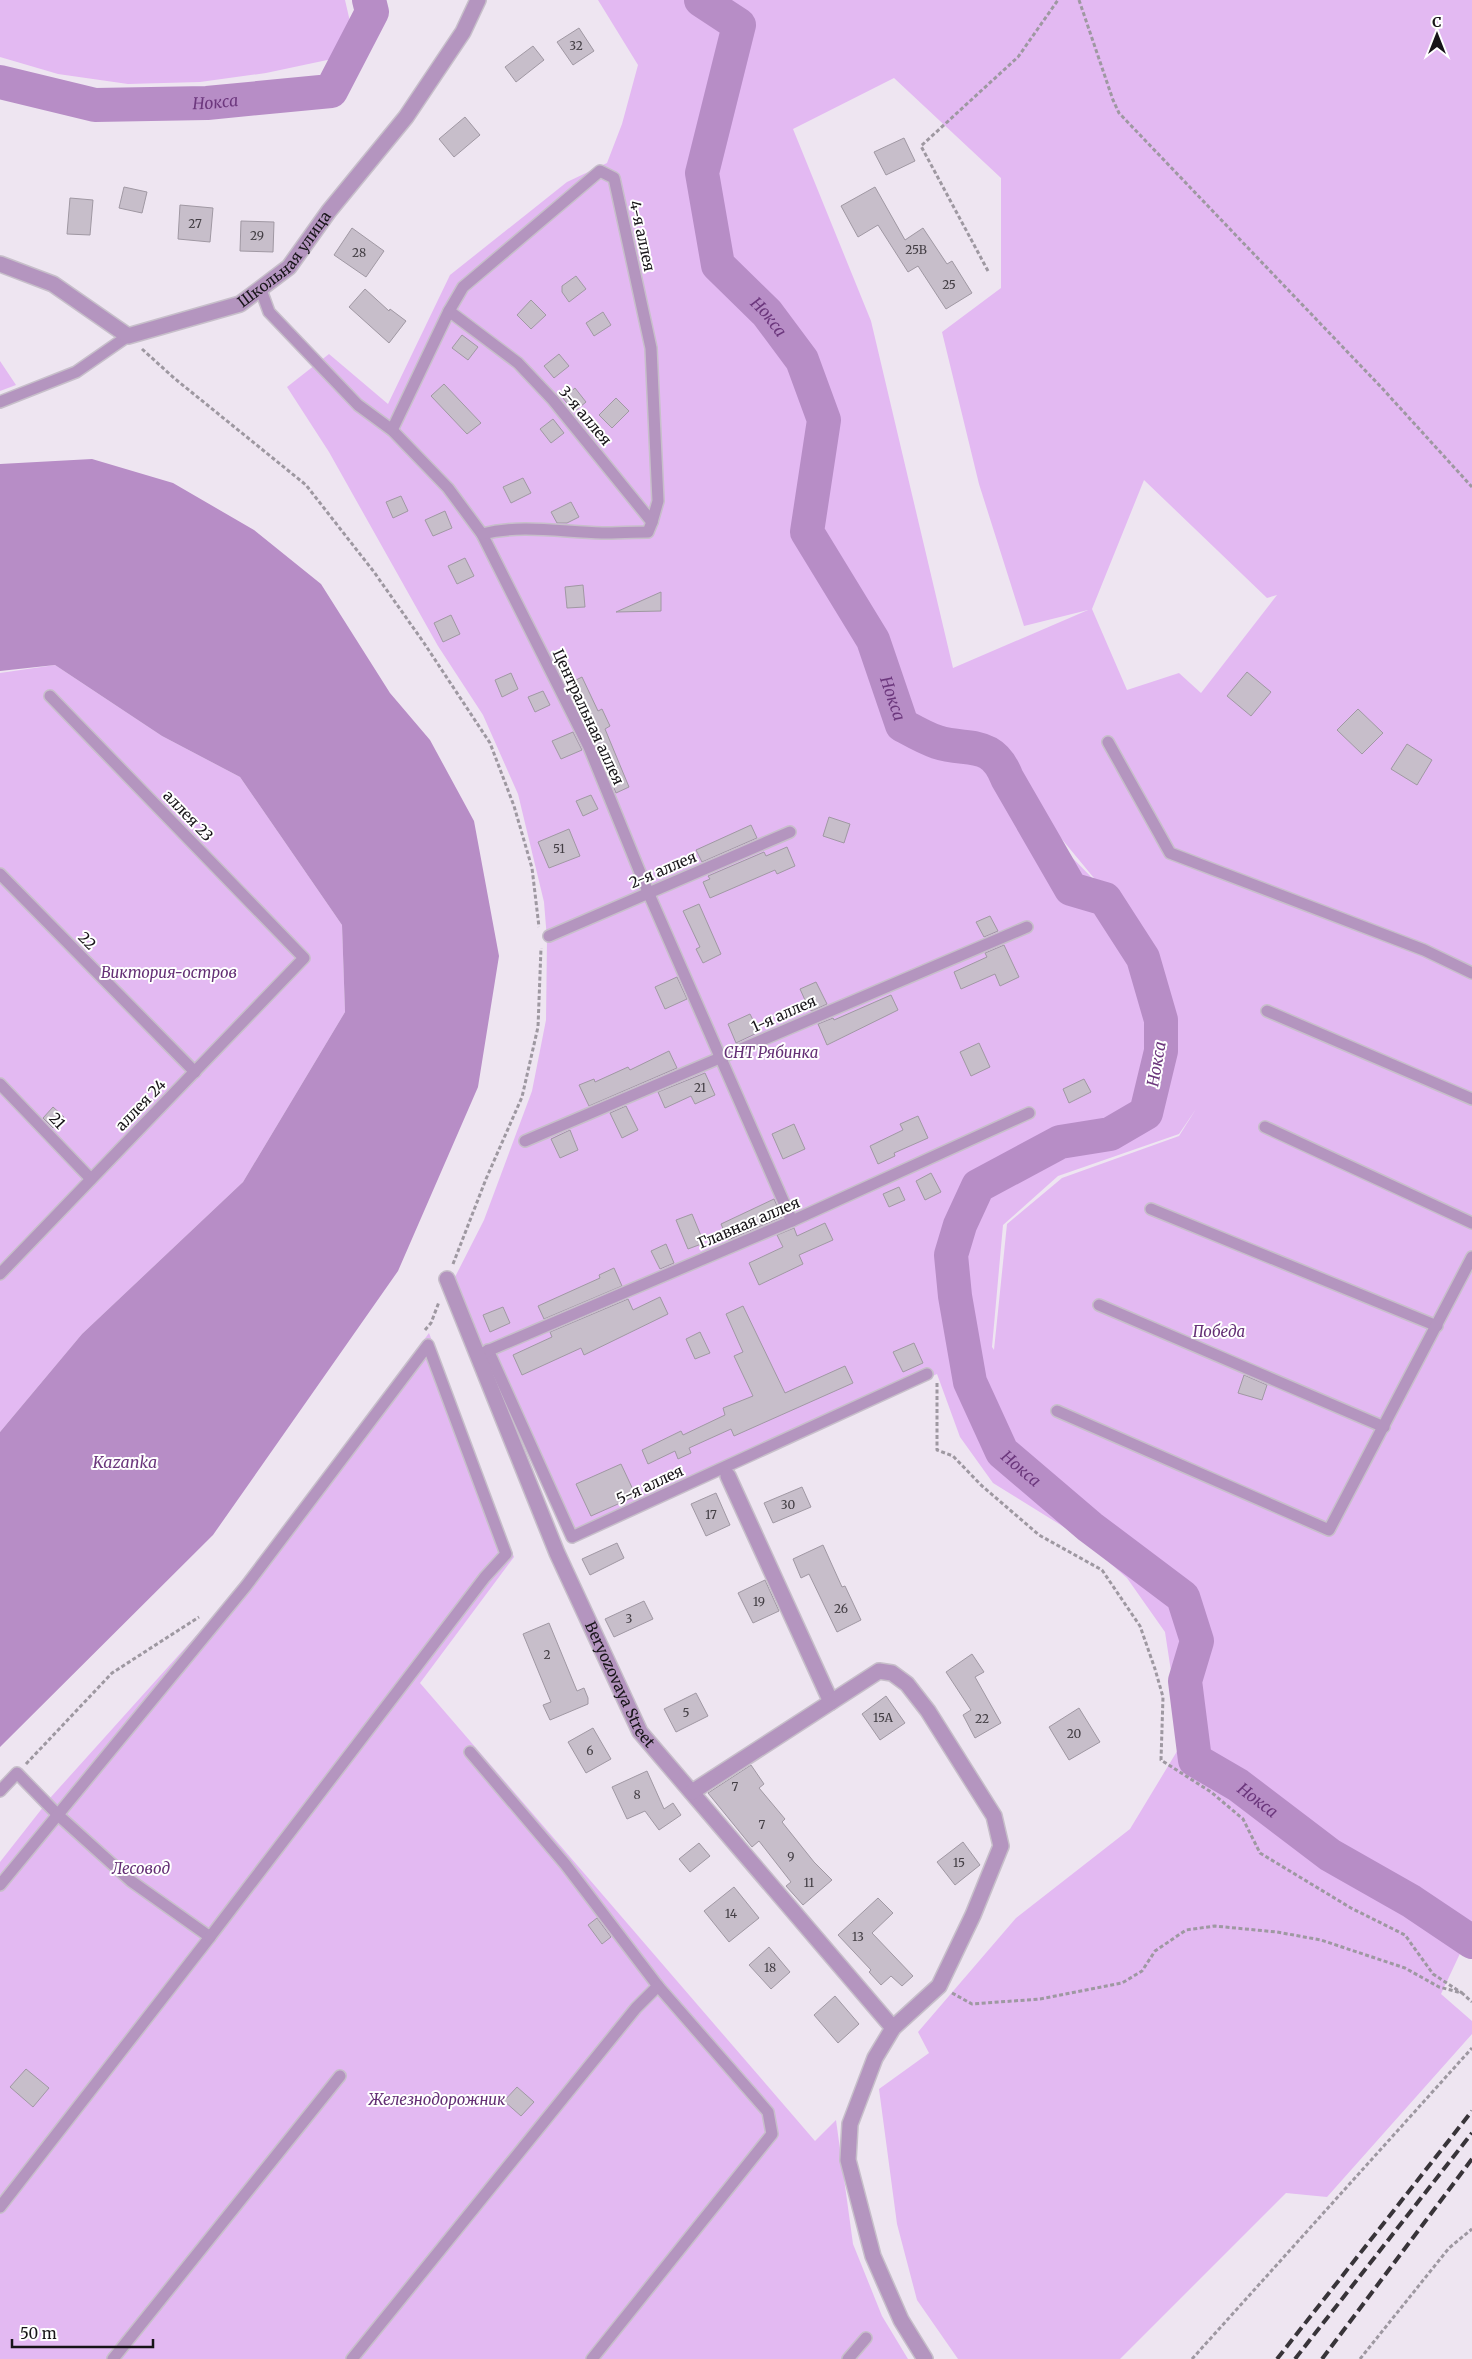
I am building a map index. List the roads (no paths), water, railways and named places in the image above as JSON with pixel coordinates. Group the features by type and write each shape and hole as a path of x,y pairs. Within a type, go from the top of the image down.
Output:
{"street":[{"name":"Школьная улица","path":"128,336 240,304 289,267 329,211 406,117 464,32 478,0"},
{"path":"0,264 53,284 128,336"},
{"name":"Beryozovaya Street","path":"448,1278 483,1352 557,1553 640,1732 893,2028"},
{"path":"728,1476 831,1702"},
{"path":"692,1792 879,1671 892,1673 907,1684 938,1727 994,1816 1001,1846 973,1915 938,1986 893,2028 863,2086 850,2124 848,2160 873,2256 901,2320 925,2359"}],"lane":[{"name":"4-я аллея","path":"449,311 463,287 600,171 614,178 651,348 658,501 652,522"},
{"name":"Центральная аллея","path":"261,290 269,312 358,405 392,430 448,488 482,534 589,748 648,892 792,1221"},
{"path":"392,430 449,311"},
{"name":"3-я аллея","path":"449,311 518,363 553,400 652,522"},
{"path":"0,402 76,372 128,336"},
{"path":"482,534 504,528 534,528 602,533 648,532 652,522"},
{"name":"аллея 23","path":"50,696 304,958"},
{"path":"1108,742 1170,853 1424,950 1472,973"},
{"name":"2-я аллея","path":"543,935 790,832"},
{"name":"22","path":"0,874 195,1072"},
{"name":"1-я аллея","path":"526,1141 722,1058 938,963 1027,927"},
{"name":"аллея 24","path":"0,1274 304,958"},
{"path":"1267,1011 1472,1099"},
{"name":"21","path":"0,1084 91,1179"},
{"name":"Главная аллея","path":"483,1352 792,1221 1029,1113"},
{"path":"1266,1127 1472,1223"},
{"path":"1151,1209 1436,1326"},
{"path":"1056,1411 1329,1530 1472,1257"},
{"path":"1099,1305 1384,1427"},
{"path":"0,1885 246,1586 428,1344 506,1554 479,1584 210,1937 0,2207"},
{"name":"5-я аллея","path":"483,1352 572,1537 927,1374"},
{"path":"470,1752 565,1864 658,1986 768,2112 772,2134 592,2359"},
{"path":"0,1791 17,1773 58,1815 131,1881 210,1937"},
{"path":"352,2359 636,2008 658,1986"},
{"path":"113,2359 340,2076"},
{"path":"848,2359 866,2338"}],"water":[{"name":"Kazanka","path":"92,459 173,483 254,530 321,584 390,693 430,740 474,821 499,956 478,1087 398,1271 213,1535 0,1747 0,1432 82,1334 243,1182 345,1012 342,925 240,777 162,736 55,665 0,671 0,464"}],"waterway":[{"name":"Нокса","path":"0,82 95,105 207,103 331,91 372,12 369,0"},
{"name":"Нокса","path":"701,0 739,25 702,173 718,265 767,313 802,360 824,420 807,532 873,640 902,725 937,742 978,749 994,757 1001,766 1071,889 1105,899 1143,958 1161,1020 1161,1051 1146,1113 1110,1134 1060,1142 978,1186 960,1225 951,1255 955,1296 970,1382 1002,1452 1090,1527 1183,1597 1197,1641 1185,1681 1195,1760 1238,1785 1330,1855 1411,1901 1472,1942"}],"railway":[{"path":"1277,2359 1472,2111"},
{"path":"1295,2359 1472,2133"},
{"path":"1322,2359 1472,2159"}],"park label":[{"name":"Виктория-остров","path":"169,973"},
{"name":"СНТ Рябинка","path":"771,1053"},
{"name":"Победа","path":"1219,1332"},
{"name":"Лесовод","path":"141,1869"},
{"name":"Железнодорожник","path":"437,2100"}]}
